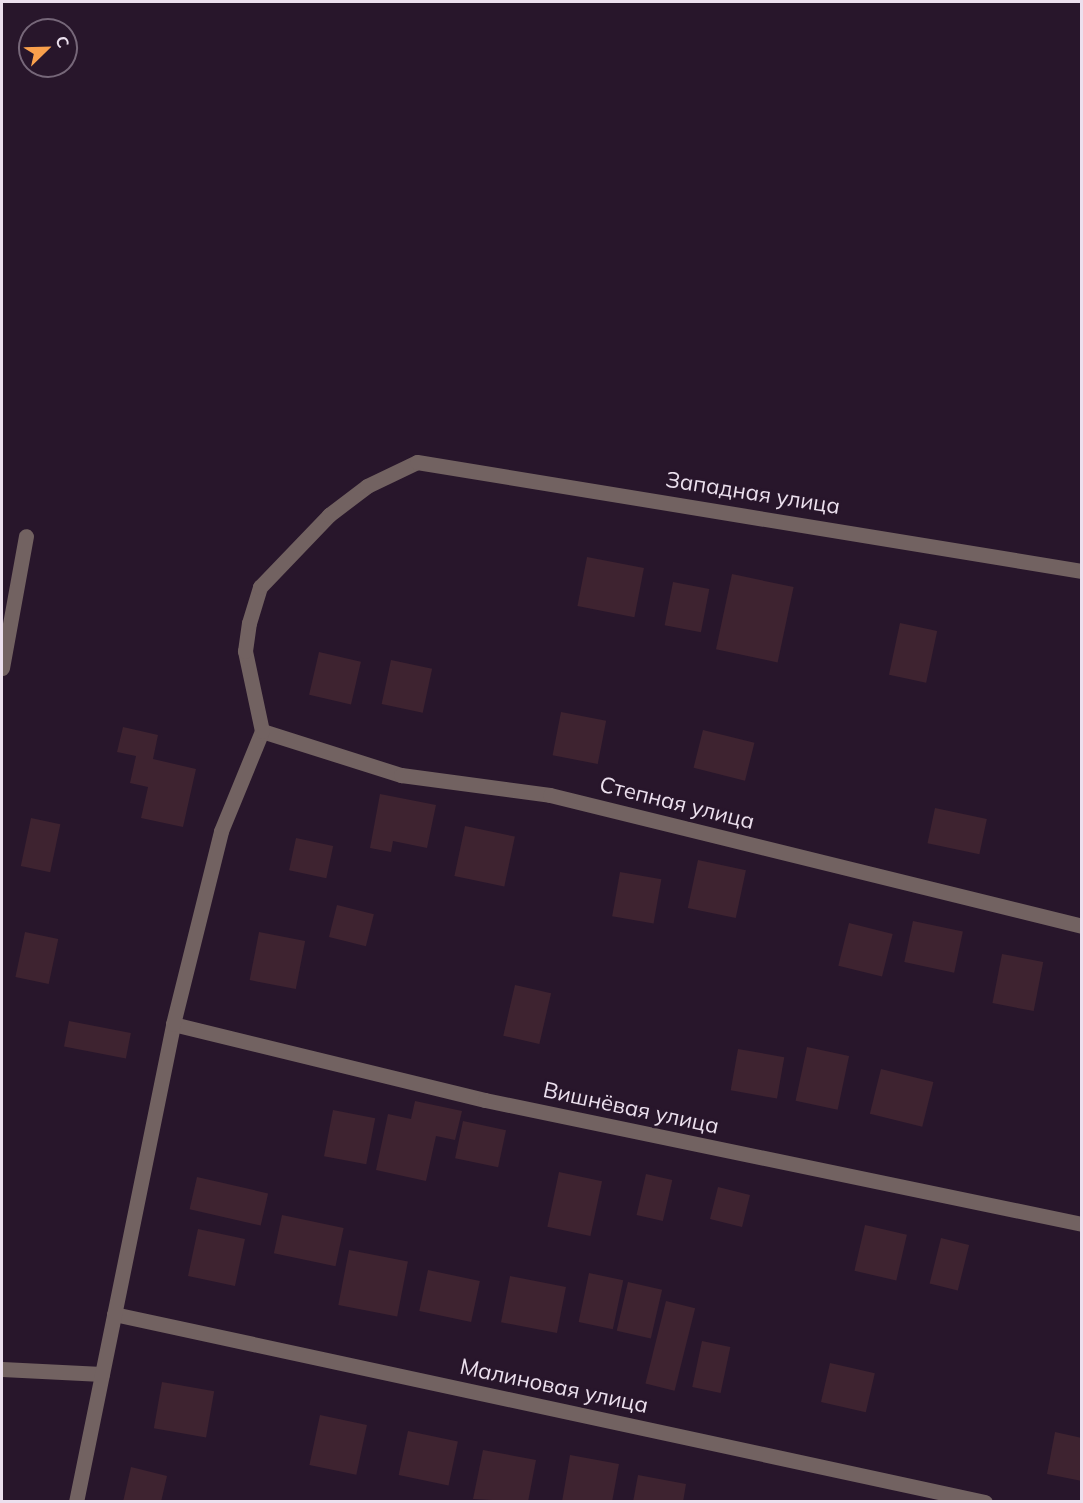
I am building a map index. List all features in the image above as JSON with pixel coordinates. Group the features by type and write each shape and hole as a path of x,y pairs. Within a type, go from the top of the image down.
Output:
{"street":[{"name":"Западная улица","path":"262,731 245,651 260,587 329,515 367,486 417,462 1082,570"},
{"path":"2,668 26,536"},
{"name":"Степная улица","path":"262,731 401,775 550,795 1082,926"},
{"path":"76,1502 173,1024 220,831 262,731"},
{"name":"Вишнёвая улица","path":"173,1024 485,1100 1082,1224"},
{"name":"Малиновая улица","path":"114,1314 985,1502"},
{"path":"2,1369 102,1374"}],"building":[{"path":"587,557 644,568 634,617 577,606"},
{"path":"732,574 794,587 778,662 716,649"},
{"path":"673,582 709,589 701,632 665,625"},
{"path":"900,623 937,631 926,683 889,675"},
{"path":"319,652 361,662 351,705 309,695"},
{"path":"391,660 432,669 423,713 382,704"},
{"path":"561,712 606,721 598,764 553,755"},
{"path":"123,727 158,735 153,759 196,769 183,827 141,818 148,787 130,783 136,756 117,752"},
{"path":"703,730 754,743 745,781 694,768"},
{"path":"380,794 436,805 427,848 393,841 391,852 370,848"},
{"path":"935,808 987,819 979,854 928,843"},
{"path":"31,818 60,824 50,872 21,866"},
{"path":"465,826 515,837 504,886 454,876"},
{"path":"296,838 333,846 326,878 289,870"},
{"path":"698,860 746,870 736,918 688,908"},
{"path":"620,872 661,879 654,924 612,916"},
{"path":"337,905 374,914 366,946 329,937"},
{"path":"913,921 963,932 954,973 904,962"},
{"path":"849,923 893,934 882,977 838,966"},
{"path":"25,932 58,939 49,984 15,977"},
{"path":"259,932 305,941 296,989 250,980"},
{"path":"1002,954 1043,962 1034,1011 992,1003"},
{"path":"515,985 551,993 539,1044 503,1036"},
{"path":"69,1021 131,1033 126,1059 64,1047"},
{"path":"807,1047 849,1056 838,1110 796,1101"},
{"path":"738,1049 784,1057 777,1099 731,1090"},
{"path":"881,1069 933,1082 922,1127 870,1114"},
{"path":"415,1101 462,1111 455,1140 436,1136 426,1181 376,1170 388,1114 411,1119"},
{"path":"333,1110 375,1118 366,1164 324,1156"},
{"path":"463,1121 506,1130 498,1167 455,1158"},
{"path":"559,1172 602,1181 590,1236 547,1227"},
{"path":"646,1174 672,1180 663,1221 637,1215"},
{"path":"197,1177 268,1193 261,1226 190,1209"},
{"path":"718,1187 750,1195 742,1227 710,1219"},
{"path":"282,1215 344,1228 336,1266 274,1253"},
{"path":"865,1225 907,1235 896,1280 854,1271"},
{"path":"198,1229 245,1239 235,1286 188,1276"},
{"path":"941,1238 969,1245 958,1291 930,1284"},
{"path":"349,1250 408,1261 397,1316 338,1305"},
{"path":"428,1270 480,1281 471,1322 419,1311"},
{"path":"589,1273 623,1280 613,1329 579,1322"},
{"path":"510,1276 566,1287 557,1333 501,1322"},
{"path":"628,1282 662,1290 651,1339 617,1331"},
{"path":"666,1301 695,1308 675,1391 645,1383"},
{"path":"702,1341 730,1347 721,1393 692,1387"},
{"path":"830,1363 875,1373 866,1412 821,1402"},
{"path":"162,1382 214,1391 206,1437 154,1428"},
{"path":"320,1415 367,1425 356,1475 309,1465"},
{"path":"408,1431 458,1442 449,1486 399,1475"},
{"path":"1055,1432 1082,1438 1082,1481 1047,1474"},
{"path":"483,1450 536,1460 528,1502 473,1499"},
{"path":"570,1455 619,1464 612,1502 562,1502"},
{"path":"131,1467 167,1476 161,1502 123,1502"},
{"path":"638,1475 686,1484 683,1502 633,1502"}]}
